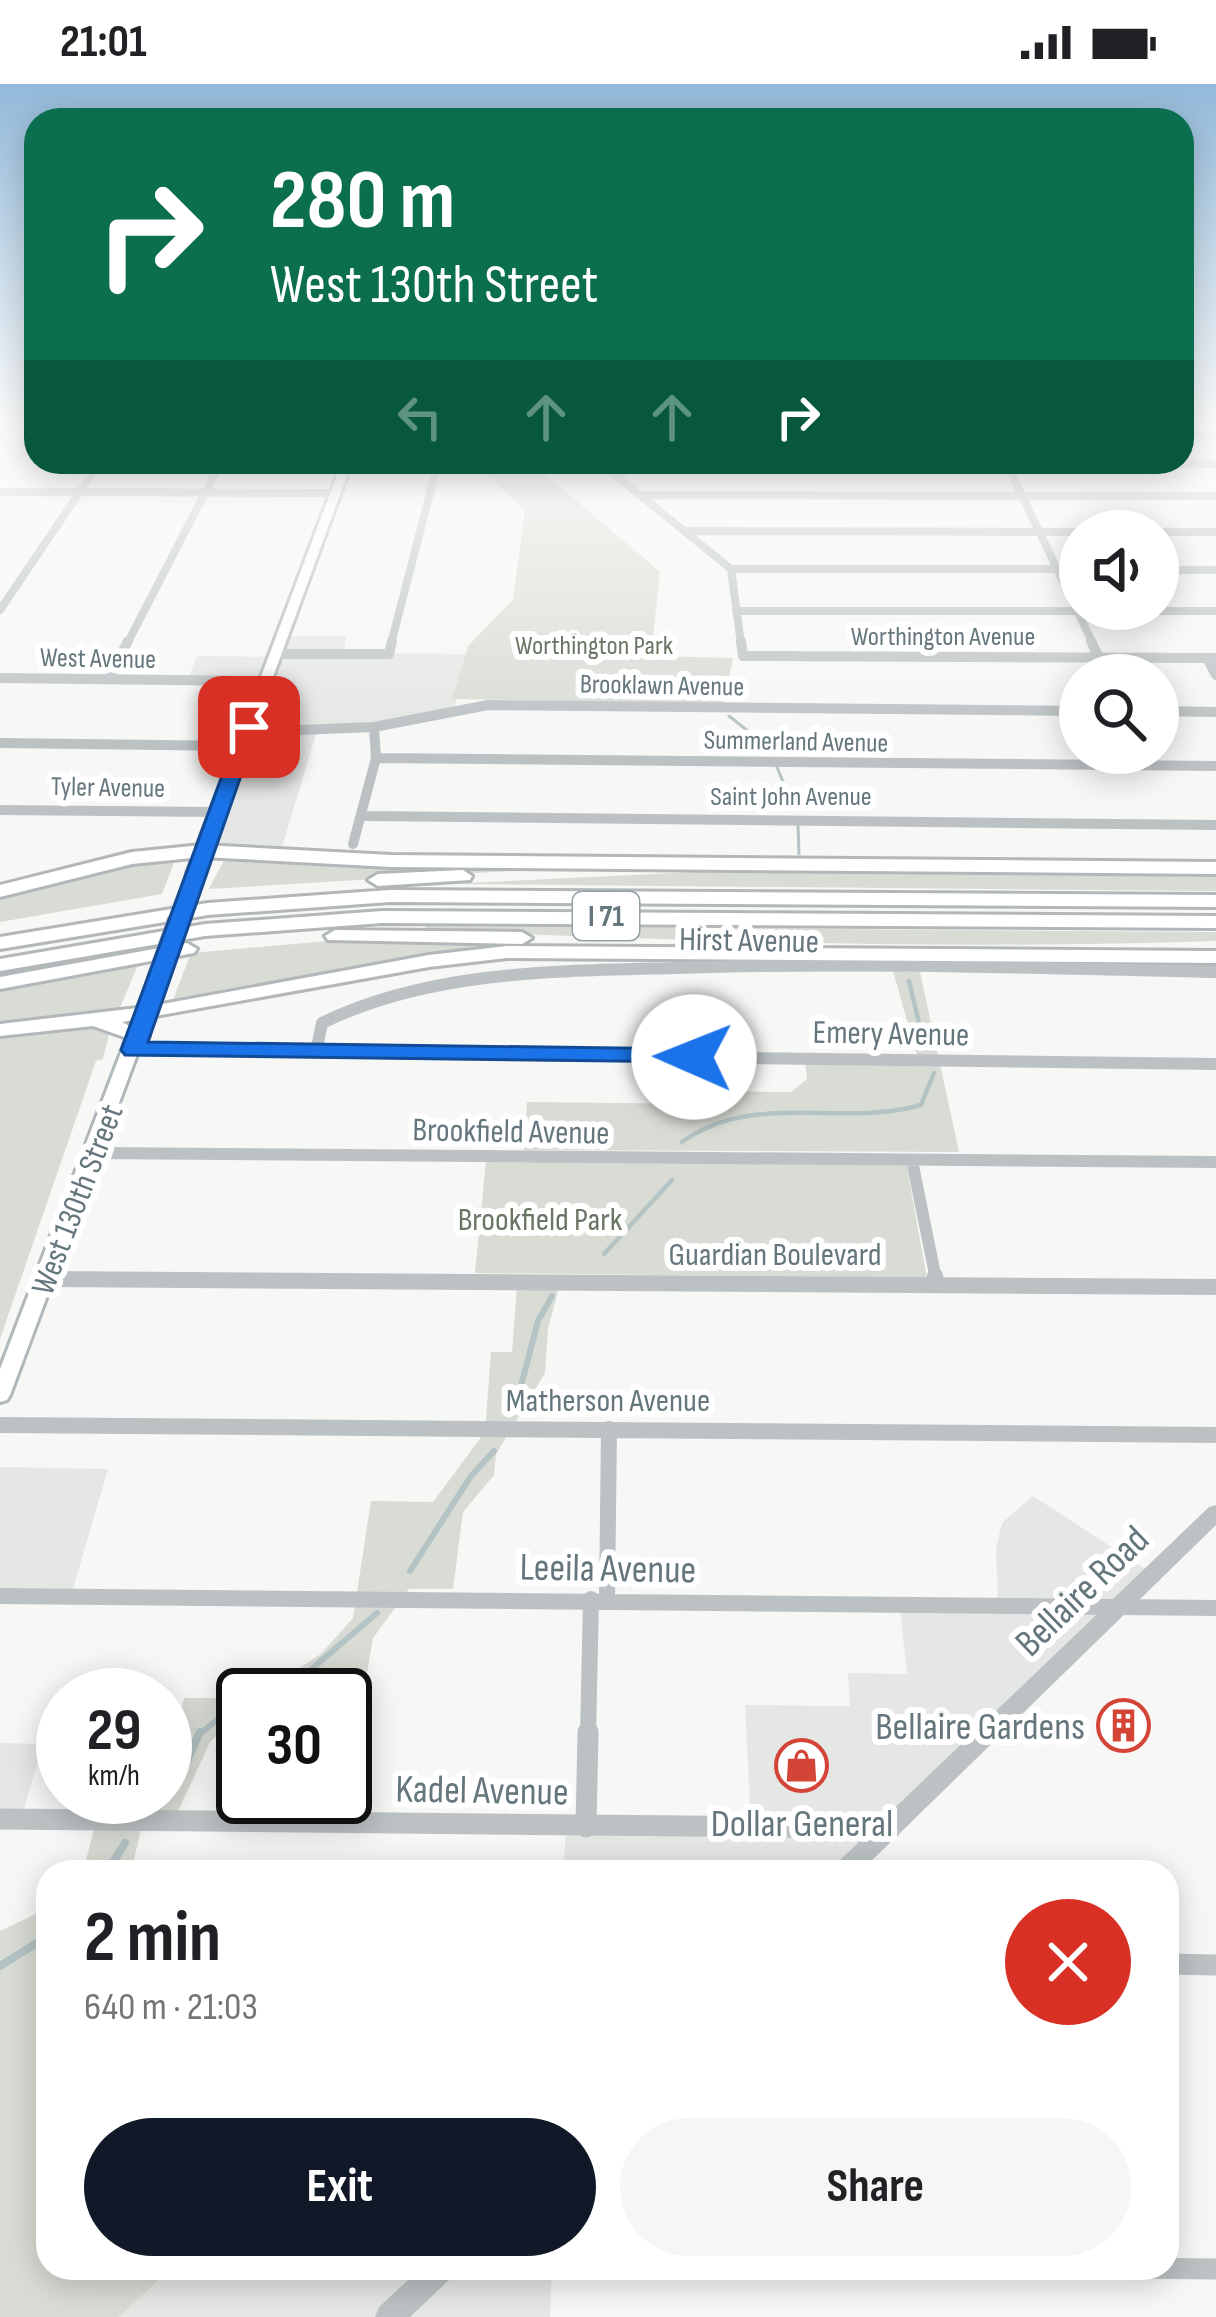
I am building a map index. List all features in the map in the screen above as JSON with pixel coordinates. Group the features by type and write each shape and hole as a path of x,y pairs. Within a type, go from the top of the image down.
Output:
{"highway":[{"path":"0,891 132,857 202,851 337,860 1216,871"},
{"path":"0,928 257,888 735,865"},
{"name":"I 71","path":"0,944 208,909 390,896 1216,901"},
{"name":"I 71","path":"0,965 205,930 382,917 1216,922"},
{"path":"0,983 194,948 345,935 866,952"},
{"path":"1009,953 1216,946"},
{"path":"0,1030 146,1013 489,953 1216,957"},
{"path":"92,1019 136,1043"}],"main road":[{"name":"West 130th Street","path":"0,1395 136,1043 215,812 322,530"}],"street":[{"path":"0,610 54,530"},
{"path":"109,679 185,530"},
{"path":"277,654 389,654 421,530"},
{"path":"686,531 1059,532"},
{"path":"686,531 731,569 1057,569"},
{"path":"1039,532 1059,573"},
{"path":"1179,532 1216,532"},
{"path":"731,569 736,611 1059,611"},
{"path":"1179,570 1216,570"},
{"name":"Worthington Avenue","path":"736,611 742,656 1059,658"},
{"path":"1179,611 1216,611"},
{"name":"Worthington Avenue","path":"1179,658 1211,658"},
{"path":"1211,658 1216,675"},
{"name":"West Avenue","path":"0,678 267,681"},
{"name":"Brooklawn Avenue","path":"247,732 374,727 488,705 1059,710"},
{"path":"1179,711 1216,712"},
{"path":"353,844 365,817 376,758 374,727"},
{"path":"0,743 241,746"},
{"name":"Summerland Avenue","path":"376,758 1216,766"},
{"name":"Tyler Avenue","path":"0,810 215,812"},
{"name":"Saint John Avenue","path":"365,817 1216,825"},
{"name":"Hirst Avenue","path":"316,1052 322,1023 358,998 598,968 1216,972"},
{"name":"Emery Avenue","path":"136,1043 316,1052 1216,1064"},
{"name":"Brookfield Avenue","path":"93,1153 1216,1162"},
{"path":"912,1161 937,1284"},
{"name":"Guardian Boulevard","path":"46,1279 1216,1287"},
{"name":"Matherson Avenue","path":"0,1425 1216,1435"},
{"path":"586,1827 608,1429"},
{"name":"Bellaire Road","path":"857,1860 1216,1513"},
{"name":"Leeila Avenue","path":"0,1596 1216,1608"},
{"name":"Kadel Avenue","path":"0,1819 891,1828"},
{"path":"1179,1964 1216,1965"},
{"path":"1179,2269 1216,2269"},
{"path":"389,2317 428,2280"}],"shaded area":[{"path":"287,636 346,636 344,653 466,654 454,712 316,734 282,847 198,845 264,681 188,679 197,656 279,657"},
{"path":"0,1467 108,1469 70,1599 0,1600"},
{"path":"1033,1496 1161,1579 868,1860 564,1860 566,1821 751,1824 745,1705 850,1706 848,1673 907,1674 899,1600 998,1602 996,1549 1002,1523"},
{"path":"0,1743 36,1744 36,1768 23,1812 0,1812"},
{"path":"159,2280 552,2280 550,2317 119,2317"}],"green space":[{"name":"Worthington Park","path":"522,530 611,530 660,572 651,656 733,658 723,704 452,699 468,646 513,600"},
{"path":"177,855 162,894 0,922 0,893"},
{"path":"226,856 577,867 209,889"},
{"path":"759,869 1216,877 1216,891 447,884"},
{"path":"425,926 1216,932 1216,941 820,943 425,930"},
{"path":"363,938 618,947 422,958 173,1000 191,953"},
{"path":"140,960 119,1010 0,1024 0,987"},
{"path":"893,971 920,972 959,1152 524,1150 527,1102 705,1104 706,1091 791,1092 807,1079 805,1061 919,1062"},
{"path":"83,1025 109,1034 103,1059 96,1061 0,1339 0,1036"},
{"name":"Brookfield Park","path":"486,1161 906,1163 927,1278 475,1273"},
{"path":"517,1287 559,1287 548,1329 545,1373 496,1454 494,1475 463,1512 453,1589 409,1589 373,1638 368,1668 300,1668 321,1654 353,1618 371,1501 433,1502 485,1432 491,1352 512,1352"},
{"path":"192,1698 216,1698 216,1737 192,1781"},
{"path":"95,1825 142,1825 134,1860 86,1860"},
{"path":"36,1914 36,2280 159,2280 119,2317 0,2317 0,1931"}],"waterway":[{"path":"729,716 776,753"},
{"path":"777,767 794,809"},
{"path":"798,825 799,854"},
{"path":"909,981 925,1048"},
{"path":"682,1142 710,1126 739,1118 891,1111 921,1105 934,1073"},
{"path":"604,1254 672,1180"},
{"path":"516,1405 538,1321 552,1296"},
{"path":"410,1571 471,1476 494,1451"},
{"path":"313,1668 377,1613"},
{"path":"199,1734 216,1721"},
{"path":"192,1750 199,1734"},
{"path":"114,1860 125,1843"},
{"path":"0,1966 36,1944"}],"place":[{"name":"Bellaire Gardens","path":"1124,1725"},
{"name":"Dollar General","path":"802,1765"}],"route":[{"path":"249,727 134,1050 694,1057"}]}
